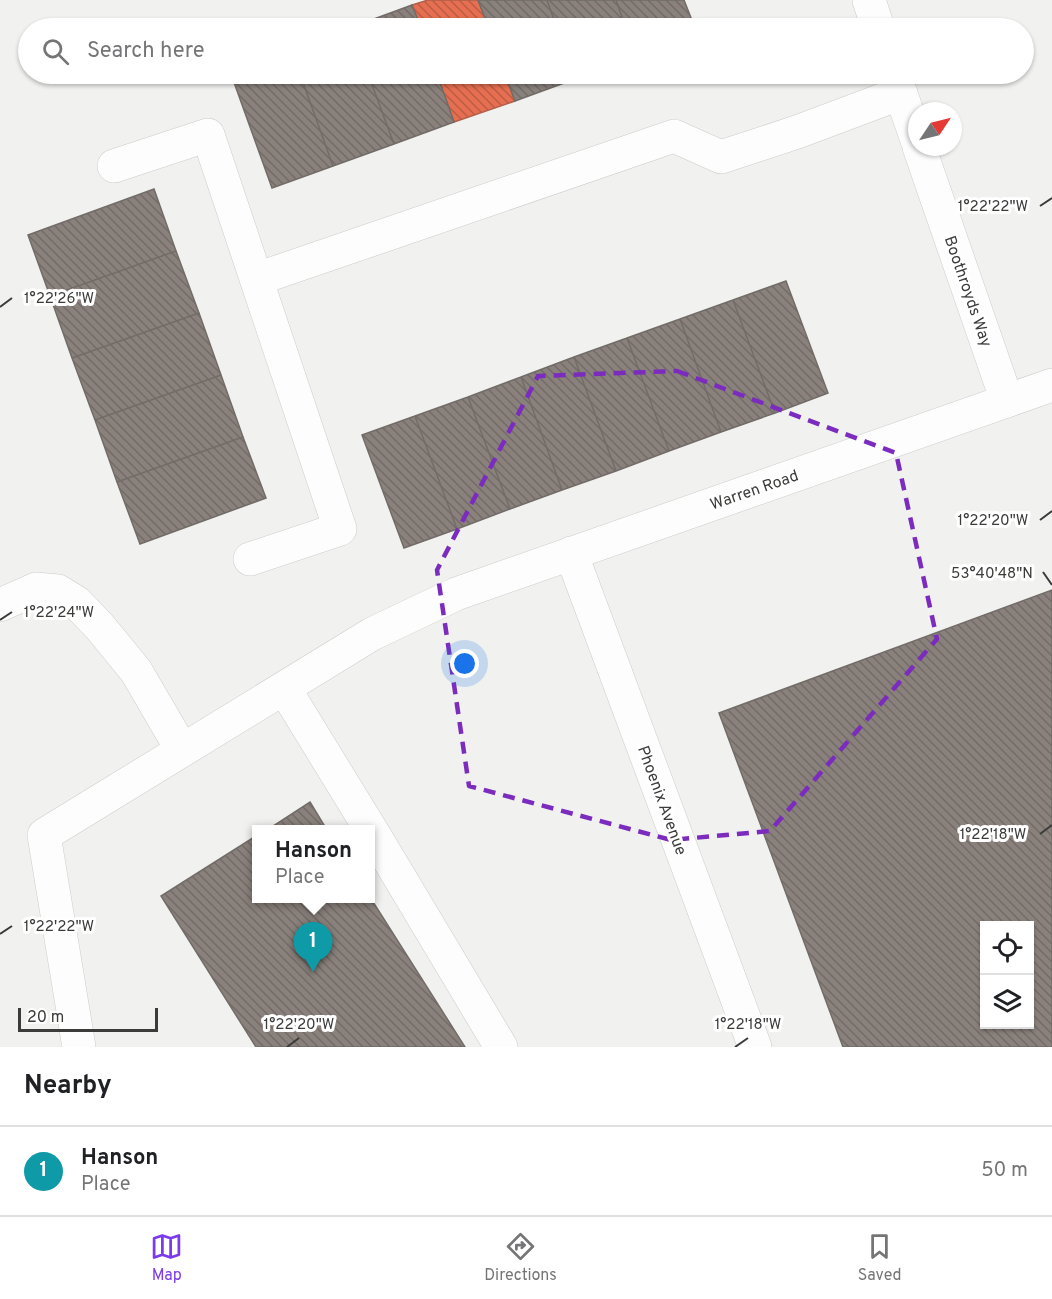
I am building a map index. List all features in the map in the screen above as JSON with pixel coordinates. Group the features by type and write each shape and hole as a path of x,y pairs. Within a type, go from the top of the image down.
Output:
{"lane":[{"path":"869,0 875,18"},
{"path":"257,279 674,136 721,157 797,132 895,84"},
{"path":"897,84 908,114"},
{"path":"114,166 208,135 340,529 250,559"},
{"name":"Boothroyds Way","path":"923,156 1007,401"},
{"name":"Warren Road","path":"79,1047 44,835 372,634 456,594 1052,385"},
{"name":"Phoenix Avenue","path":"572,553 755,1047"},
{"path":"0,605 36,589 58,591 76,602 136,671 182,750"},
{"path":"284,688 368,825"},
{"path":"375,836 501,1047"}],"highlighted area":[{"path":"677,371 896,453 937,639 770,831 671,840 469,786 437,570 538,376"}],"building: Shops":[{"path":"428,0 478,0 485,18 417,18 412,5"},
{"path":"441,84 509,84 515,101 454,122"}],"building: Industry":[{"path":"478,0 547,0 553,18 485,18"},
{"path":"547,0 616,0 622,18 553,18"},
{"path":"616,0 684,0 691,18 622,18"},
{"path":"412,5 417,18 377,18"},
{"path":"235,84 304,84 333,166 272,188"},
{"path":"304,84 372,84 394,144 333,166"},
{"path":"372,84 441,84 454,122 394,144"},
{"path":"509,84 561,84 515,101"},
{"path":"154,189 176,251 50,296 28,235"},
{"path":"176,251 199,313 72,358 50,296"},
{"path":"786,281 828,393 775,413 733,300"},
{"path":"733,300 775,413 721,432 680,319"},
{"path":"199,313 221,375 95,420 72,358"},
{"path":"680,319 721,432 669,451 627,338"},
{"path":"627,338 669,451 616,471 574,357"},
{"path":"574,357 616,471 562,490 521,377"},
{"path":"221,375 243,437 117,482 95,420"},
{"path":"521,377 562,490 510,509 468,397"},
{"path":"468,397 510,509 457,529 415,416"},
{"path":"415,416 457,529 404,548 362,435"},
{"path":"243,437 266,498 140,544 117,482"},
{"path":"1052,590 1052,1047 843,1047 719,713"},
{"path":"310,802 324,825 275,825"},
{"path":"252,839 252,903 374,903 465,1047 256,1047 161,896"}],"place":[{"name":"Hanson","path":"313,972"}]}
